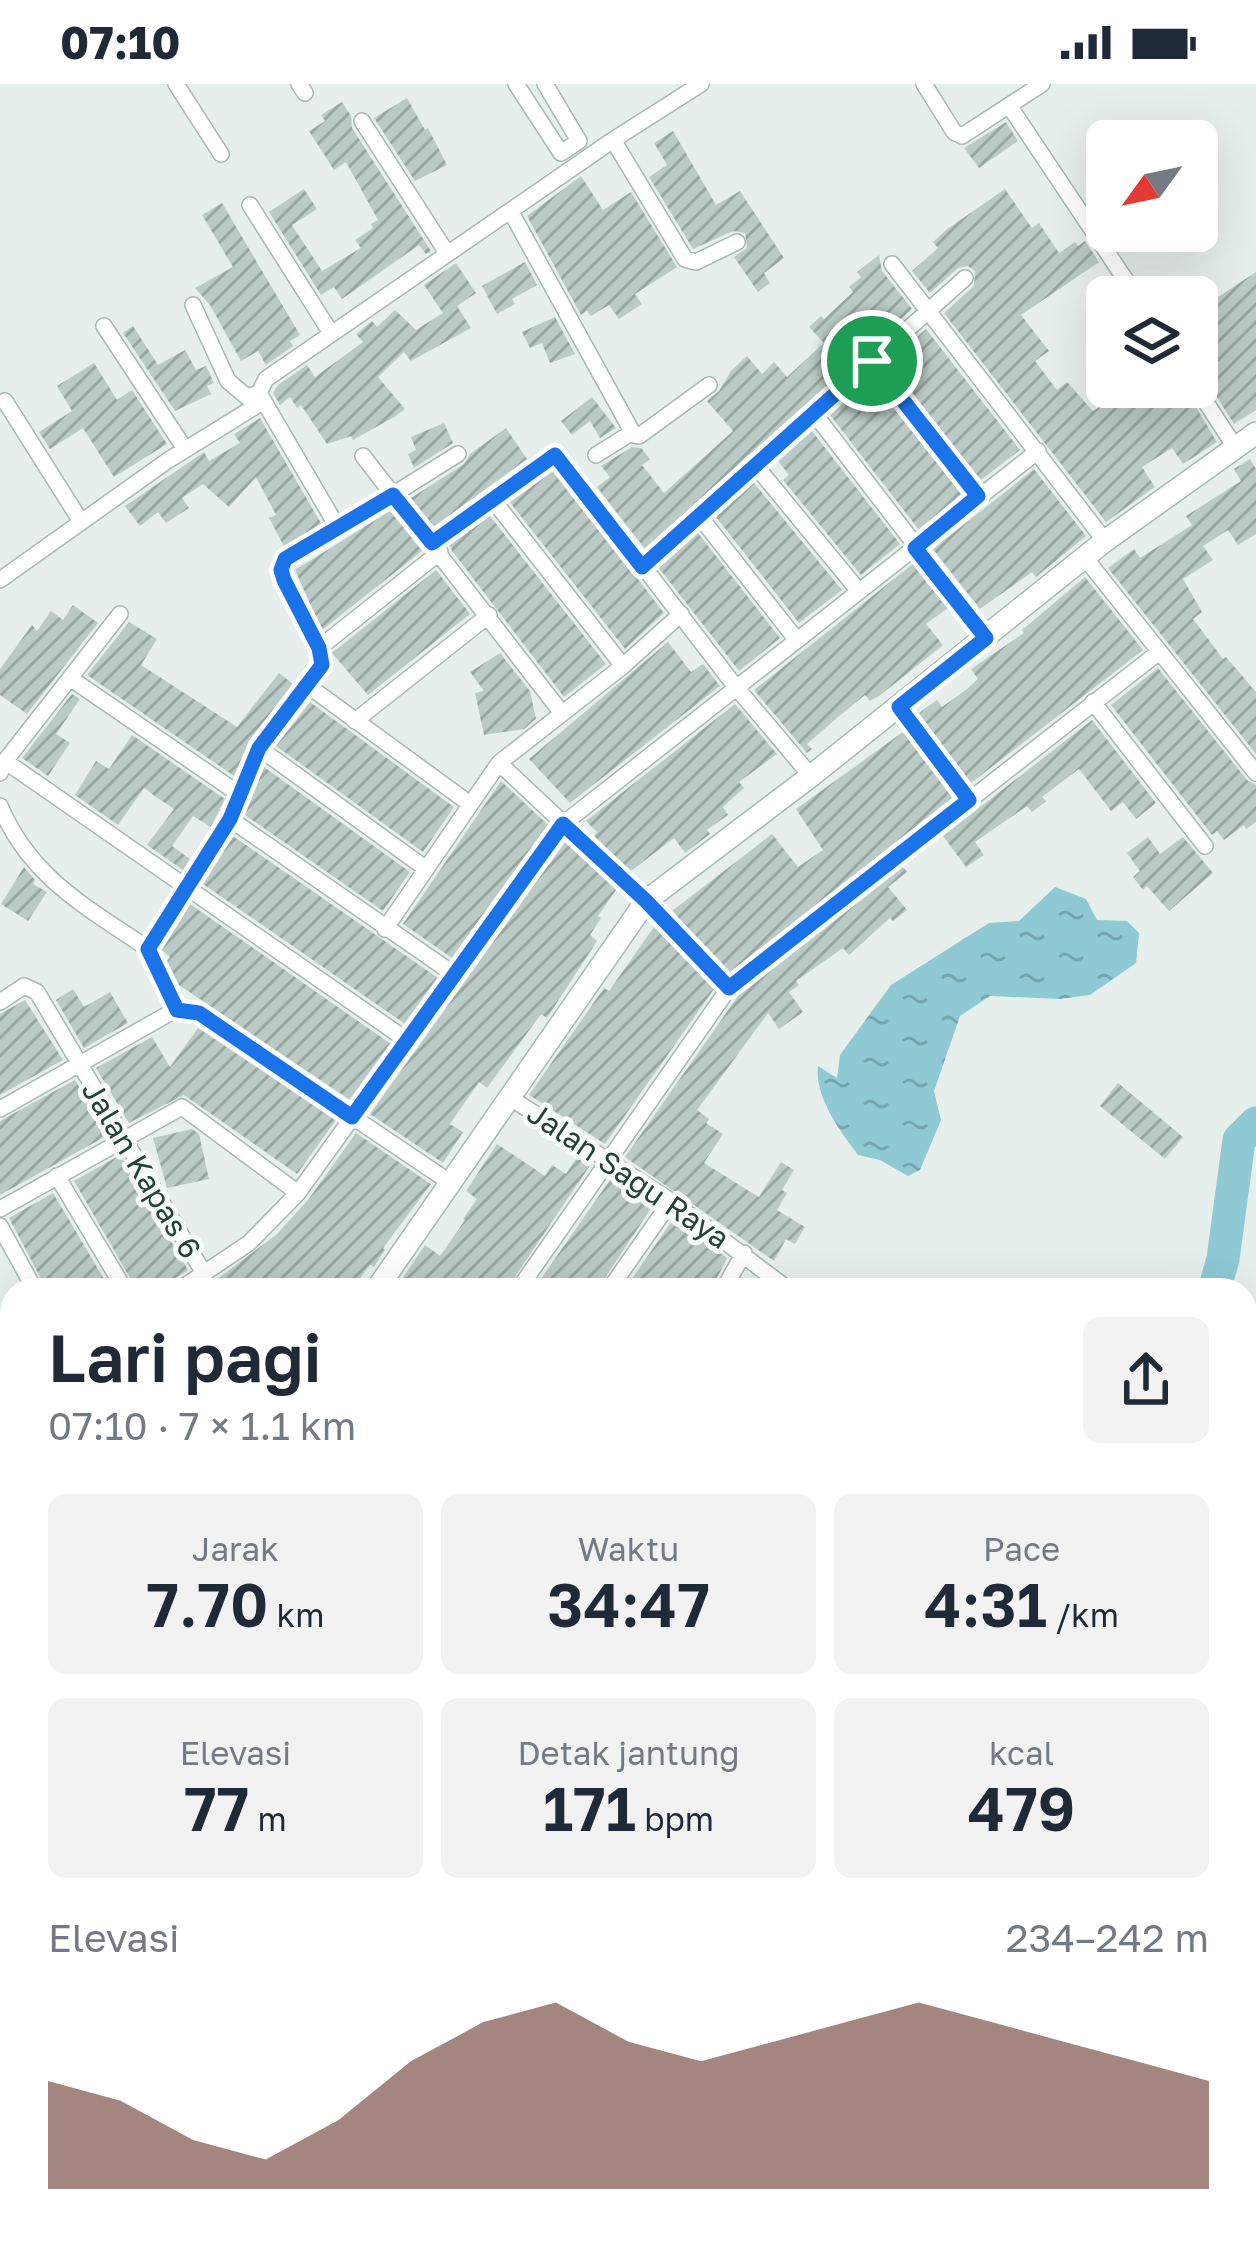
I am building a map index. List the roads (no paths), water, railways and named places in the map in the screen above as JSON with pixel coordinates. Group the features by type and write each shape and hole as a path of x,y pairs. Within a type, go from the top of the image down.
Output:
{"street":[{"path":"176,84 221,154"},
{"path":"516,84 560,153 579,141 544,84"},
{"path":"3,571 261,397 274,372 701,84"},
{"path":"925,84 958,136 1042,84"},
{"path":"1010,107 1123,276"},
{"path":"362,122 447,253"},
{"path":"613,140 685,260 696,262 737,242"},
{"path":"250,205 331,333"},
{"path":"511,212 631,433 639,436 709,385"},
{"path":"892,264 1106,541"},
{"path":"642,567 965,278"},
{"path":"193,305 228,381 247,397 261,397"},
{"path":"104,326 185,449"},
{"path":"872,361 978,496"},
{"path":"261,397 338,528"},
{"path":"5,401 80,520"},
{"path":"1210,408 1235,447"},
{"path":"813,412 986,638"},
{"path":"596,455 631,433"},
{"path":"384,1278 646,901 1106,541 1256,433"},
{"path":"200,1278 249,1244 298,1193 563,824 1038,451"},
{"path":"148,949 230,819 259,748 322,665 281,563 458,454"},
{"path":"362,456 561,712"},
{"path":"319,648 493,500 550,456 560,458 735,686 811,776"},
{"path":"755,465 859,590"},
{"path":"493,500 623,665"},
{"path":"700,517 796,638"},
{"path":"1086,559 1256,773"},
{"path":"120,614 3,767 186,884 408,1041"},
{"path":"385,929 500,763 680,614"},
{"path":"355,721 489,615"},
{"path":"526,1278 729,988 1159,652"},
{"path":"70,679 238,794"},
{"path":"307,685 470,804"},
{"path":"1093,702 1205,846"},
{"path":"899,707 969,800"},
{"path":"259,748 425,868"},
{"path":"500,763 646,901 729,988"},
{"path":"0,806 12,835 61,891 148,949 177,1010"},
{"path":"230,819 455,975"},
{"name":"Jalan Kapas 6","path":"0,1002 24,986 31,987 205,1275"},
{"path":"0,1109 177,1010 199,1013 451,1184"},
{"name":"Jalan Sagu Raya","path":"512,1099 671,1201 774,1278"},
{"path":"0,1209 182,1107 298,1193"},
{"path":"57,1176 118,1278"},
{"path":"618,1278 671,1201"},
{"path":"0,1226 28,1278"},
{"path":"730,1278 744,1253"}],"water":[{"path":"1055,887 1086,899 1097,920 1127,921 1139,933 1136,963 1090,995 1060,999 990,996 960,1016 934,1091 941,1120 920,1170 908,1176 880,1160 858,1155 824,1101 818,1066 837,1078 840,1055 891,985 989,923 1019,921"}],"waterway":[{"path":"1217,1278 1239,1140 1256,1123"}]}
